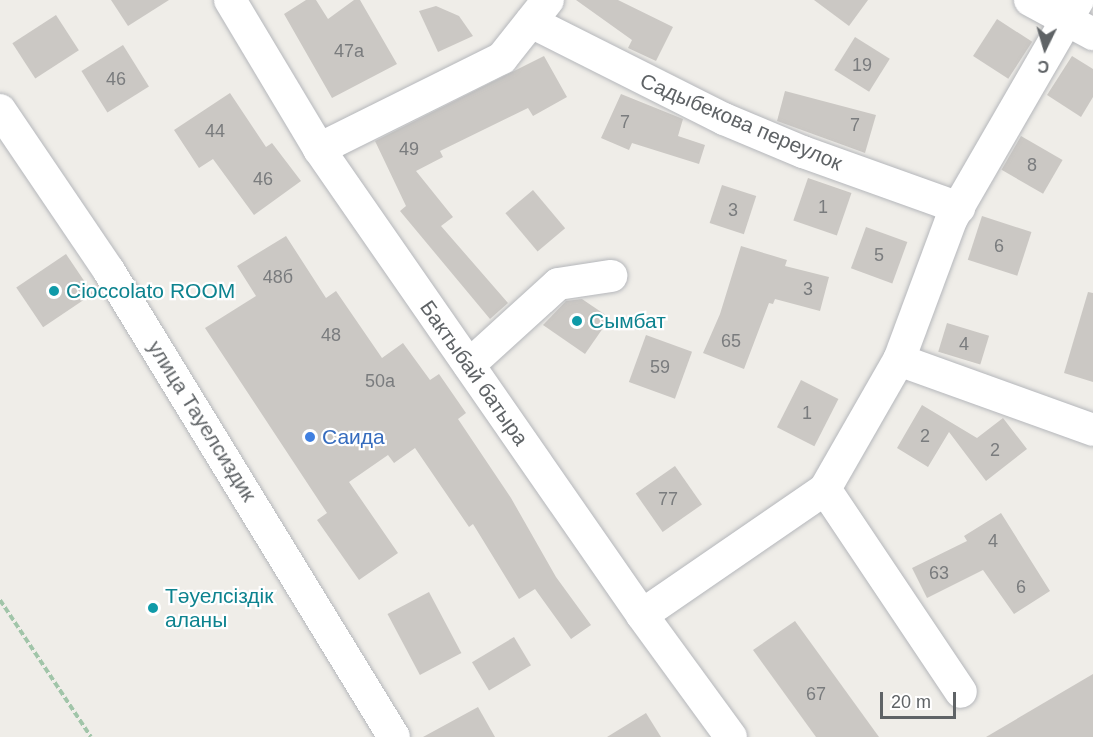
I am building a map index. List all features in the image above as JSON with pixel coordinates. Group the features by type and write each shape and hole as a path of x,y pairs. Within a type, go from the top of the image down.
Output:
{"street":[{"name":"Бактыбай батыра","path":"230,0 319,149 642,615 731,737"},
{"path":"1030,0 1072,9 1093,34"},
{"path":"642,615 825,489 899,360 959,208 1072,9"},
{"path":"319,149 502,58 539,11"},
{"name":"Садыбекова переулок","path":"539,11 724,119 803,152 959,208"},
{"name":"улица Тауелсиздик","path":"0,110 115,281 394,737"},
{"path":"469,365 558,284 611,276"},
{"path":"899,360 1093,430"},
{"path":"825,489 960,692"}],"path":[{"path":"0,600 91,737"}],"building":[{"path":"111,0 169,0 128,26"},
{"path":"306,0 316,0 328,19 354,0 360,0 397,64 332,98 284,14"},
{"path":"576,0 618,0 673,27 656,61 628,48 632,40"},
{"path":"814,0 868,0 849,26"},
{"path":"436,6 459,16 473,36 438,52 419,11"},
{"path":"56,15 79,50 35,79 12,43"},
{"path":"997,19 1032,42 1008,79 973,56"},
{"path":"855,37 890,59 869,92 834,70"},
{"path":"123,45 149,87 107,113 81,71"},
{"path":"544,56 567,97 533,116 528,108 440,151 443,157 416,171 453,217 441,226 508,303 490,319 400,211 406,206 375,141"},
{"path":"1072,56 1093,69 1093,97 1081,117 1047,95"},
{"path":"785,91 876,115 865,153 777,121"},
{"path":"230,93 266,147 272,143 301,181 254,215 213,159 199,168 174,130"},
{"path":"621,94 683,119 678,136 705,145 699,164 632,143 629,150 601,138"},
{"path":"1021,136 1063,160 1043,194 1002,170"},
{"path":"808,178 851,193 837,236 793,221"},
{"path":"722,185 756,196 744,234 710,223"},
{"path":"533,190 565,228 538,251 505,213"},
{"path":"982,216 1031,232 1017,276 968,260"},
{"path":"866,227 907,242 892,283 851,268"},
{"path":"286,236 326,298 336,291 382,358 403,343 430,380 439,374 466,413 458,419 511,498 556,577 591,625 571,639 535,589 519,599 473,524 469,527 415,448 394,463 388,455 349,482 398,553 359,580 317,520 327,513 205,328 256,296 237,266"},
{"path":"741,246 787,260 785,266 829,277 820,311 775,299 773,304 769,303 744,369 703,353 720,314"},
{"name":"Cioccolato ROOM","path":"66,254 93,294 43,327 16,288"},
{"path":"1088,292 1093,293 1093,382 1064,373"},
{"name":"Сымбат","path":"582,299 610,318 585,354 543,325 566,301"},
{"path":"947,323 989,336 980,365 938,352"},
{"path":"646,335 692,352 675,399 629,382"},
{"path":"801,380 838,399 814,446 777,427"},
{"path":"922,405 977,438 1003,418 1027,449 986,481 949,432 928,467 897,448"},
{"path":"675,466 702,505 663,532 636,494"},
{"path":"1001,513 1050,591 1014,614 983,570 927,598 912,568 967,541 964,536"},
{"path":"429,592 461,653 420,675 388,614"},
{"path":"795,621 879,737 816,737 753,650"},
{"path":"514,637 531,665 489,691 472,662"},
{"path":"1093,674 1093,737 986,737"},
{"path":"478,707 495,737 423,737"},
{"path":"646,713 661,737 607,737"}],"place":[{"name":"Cioccolato ROOM","path":"54,291"},
{"name":"Сымбат","path":"577,321"},
{"name":"Саида","path":"310,437"},
{"name":"Тәуелсіздік аланы","path":"153,608"}]}
